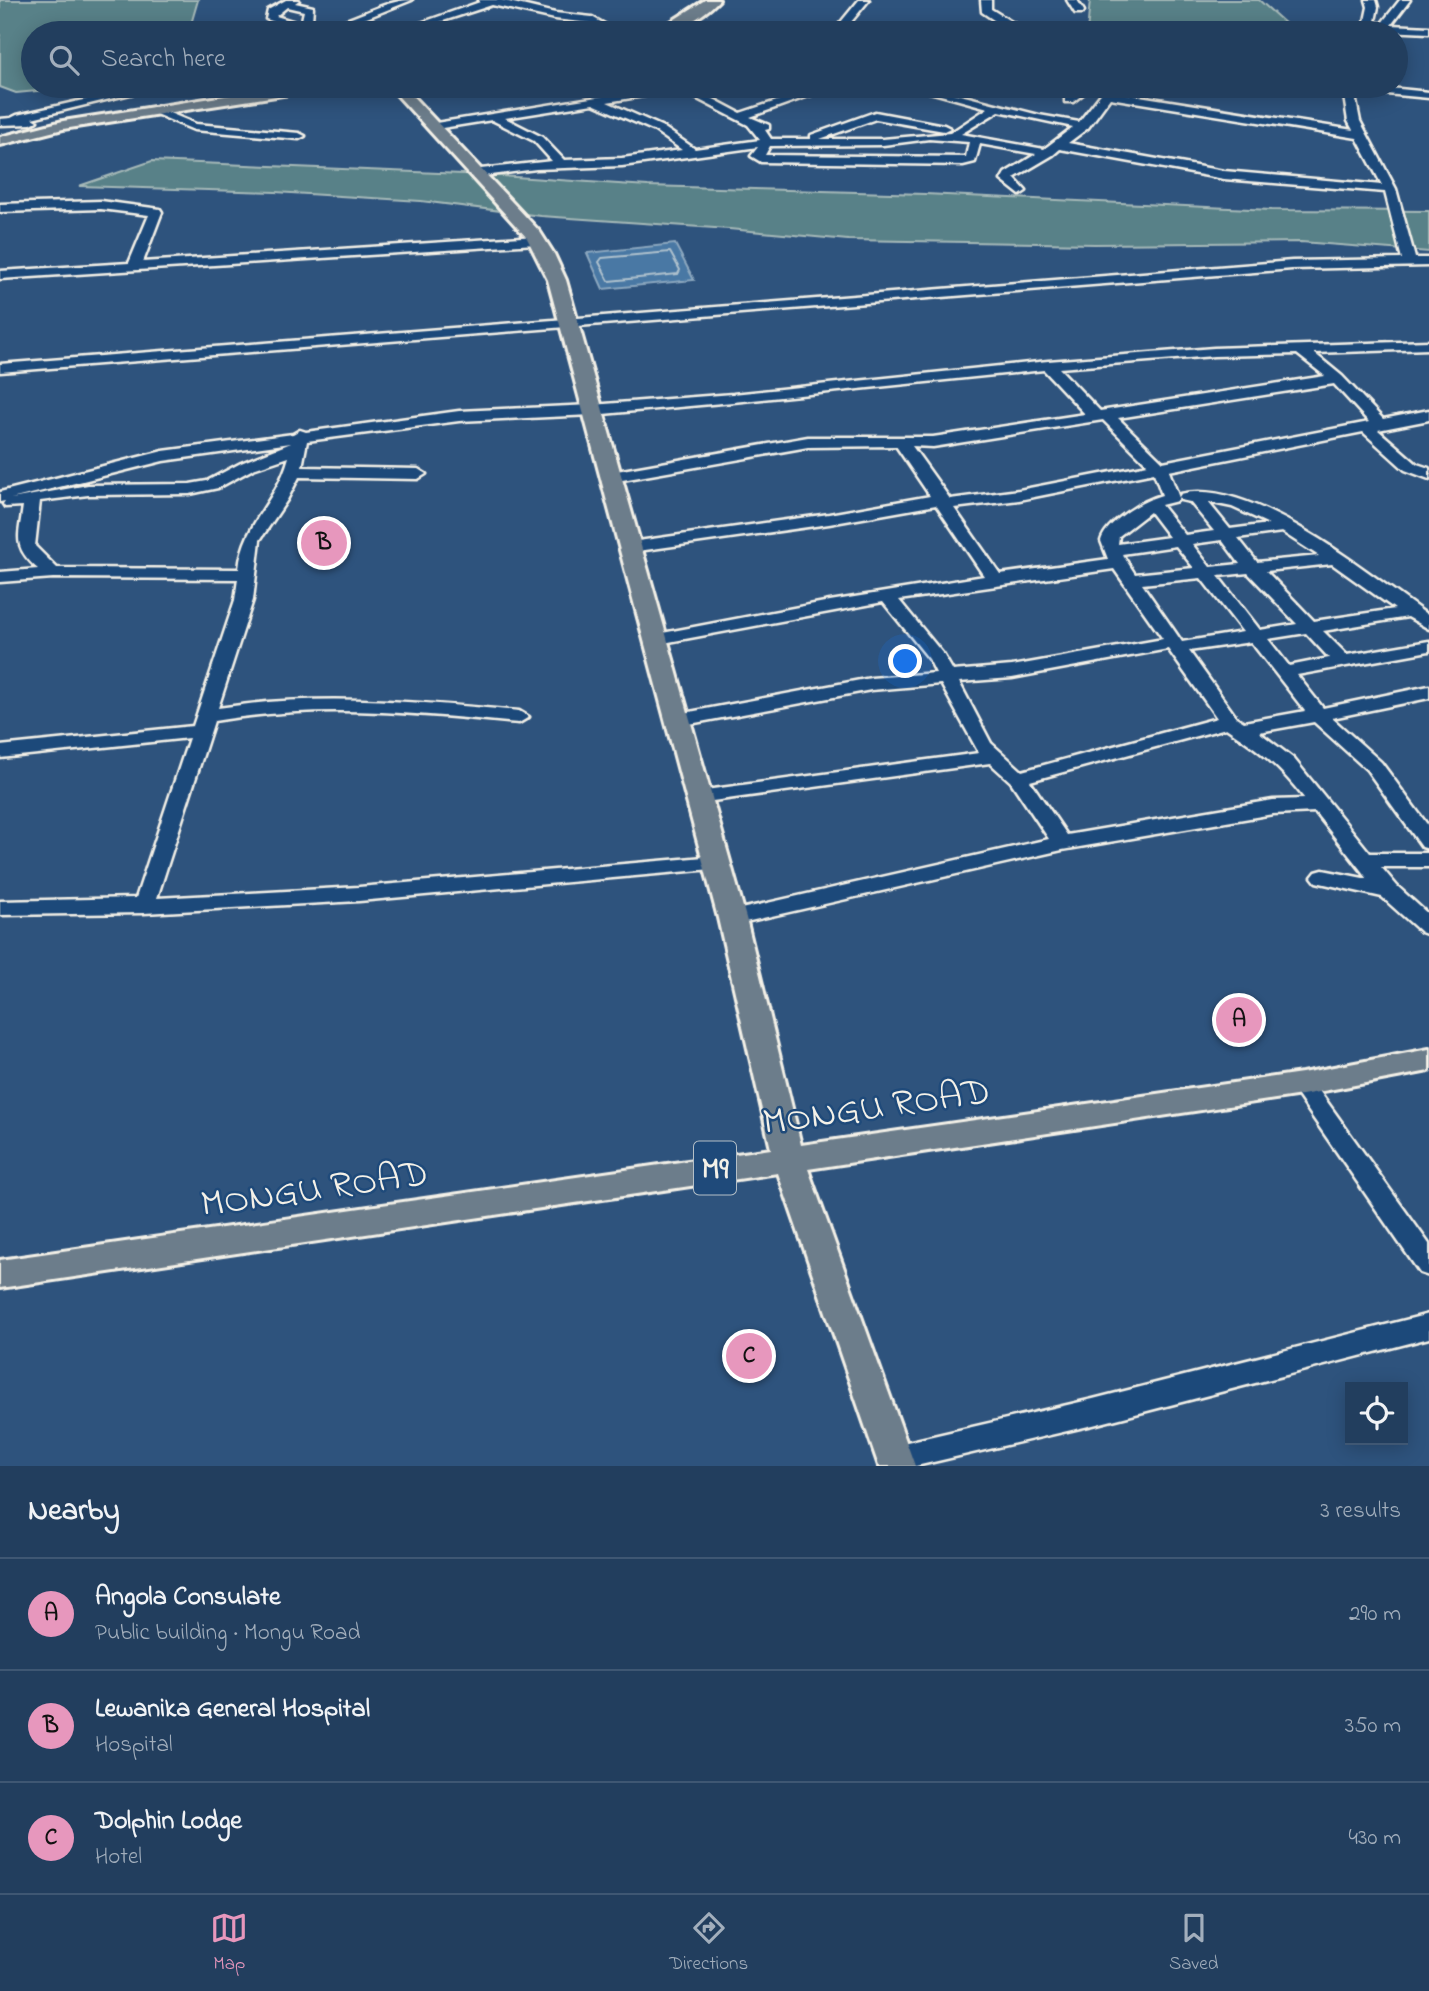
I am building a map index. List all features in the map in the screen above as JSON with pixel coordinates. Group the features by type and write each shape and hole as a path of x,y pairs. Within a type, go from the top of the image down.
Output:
{"main road":[{"path":"682,21 713,0"},
{"path":"0,141 63,124 235,98"},
{"path":"408,98 502,198 536,240 557,280 658,639 732,918 788,1157 896,1462"},
{"name":"MONGU ROAD","path":"0,1274 1302,1083 1429,1060"}],"street":[{"path":"351,21 407,0"},
{"path":"847,21 864,0"},
{"path":"986,0 986,10 1003,21"},
{"path":"1072,0 1079,11"},
{"path":"1370,21 1373,7 1371,0"},
{"path":"1389,21 1405,0"},
{"path":"432,21 490,1 594,21"},
{"path":"282,21 270,17 272,12 290,2 309,9 307,21"},
{"path":"1408,30 1429,30"},
{"path":"1408,93 1429,95"},
{"path":"0,122 108,98"},
{"path":"436,126 608,98"},
{"path":"704,98 753,123 804,140 875,115 933,131 956,133 975,140 1282,182 1390,188"},
{"path":"739,117 796,98"},
{"path":"961,98 1084,126"},
{"path":"1020,191 1007,180 1009,176 1055,149 1084,126 1104,98"},
{"path":"1155,98 1361,135"},
{"path":"1350,98 1349,105 1361,135 1390,188 1409,262"},
{"path":"596,100 659,129 691,151"},
{"path":"956,133 998,107"},
{"path":"155,110 200,128 299,136"},
{"path":"0,117 63,124"},
{"path":"494,117 538,139 562,165"},
{"path":"753,123 763,133 766,143 757,157 952,162 971,159 975,140"},
{"path":"476,173 621,162 691,151 804,140 883,142 933,131"},
{"path":"0,208 101,205 156,212 135,265"},
{"path":"0,275 536,240"},
{"path":"0,368 1251,268 1429,262"},
{"path":"5,502 139,461 299,442 459,416 592,410 1048,365 1214,352 1429,345"},
{"path":"1300,349 1337,379 1374,427 1411,467 1429,474"},
{"path":"1048,365 1160,468 1171,498"},
{"path":"611,477 808,442 933,442 1337,379"},
{"path":"631,547 944,501 1019,495 1429,415"},
{"path":"144,906 244,600 252,539 285,491 299,442"},
{"path":"5,502 74,491 160,491 203,487 299,442"},
{"path":"902,443 995,579"},
{"path":"292,472 418,474"},
{"path":"1195,497 1253,568 1343,662"},
{"path":"1428,623 1264,513 1241,504 1195,497 1171,498 1151,503 1111,534 1109,541 1120,564 1174,646 1235,725 1269,747 1287,763 1389,891 1429,927"},
{"path":"32,499 27,546 30,553 53,573"},
{"path":"1151,503 1318,715 1374,766 1429,842"},
{"path":"1120,564 1179,540 1285,527"},
{"path":"658,639 773,615 995,579 1120,564 1204,572 1335,559"},
{"path":"0,577 53,573 249,574"},
{"path":"888,597 930,648 974,730 993,757 1018,778 1062,843"},
{"path":"679,720 871,684 1012,672 1409,612"},
{"path":"1285,672 1429,646"},
{"path":"1018,778 1066,767 1145,742 1235,725 1318,715 1429,692"},
{"path":"0,752 203,724 271,706 407,706 519,717"},
{"path":"698,797 993,757"},
{"path":"732,918 1062,843 1273,807 1320,805"},
{"path":"1363,860 1429,860"},
{"path":"0,908 144,906 293,899 716,863"},
{"path":"1323,877 1389,891"},
{"path":"1302,1083 1429,1265"},
{"path":"896,1462 1429,1326"}],"green space":[{"path":"0,0 198,0 192,21 21,21 21,93 0,87"},
{"path":"1090,0 1259,0 1283,21 1088,21"},
{"path":"152,161 487,175 648,186 925,194 1272,210 1429,211 1429,252 1301,242 1095,244 848,240 541,216 421,201 275,192 79,186"}],"water":[{"path":"675,244 694,280 603,289 587,253"}],"place":[{"name":"Lewanika General Hospital","path":"324,543"},
{"name":"Angola Consulate","path":"1239,1020"},
{"name":"Dolphin Lodge","path":"749,1356"}]}
